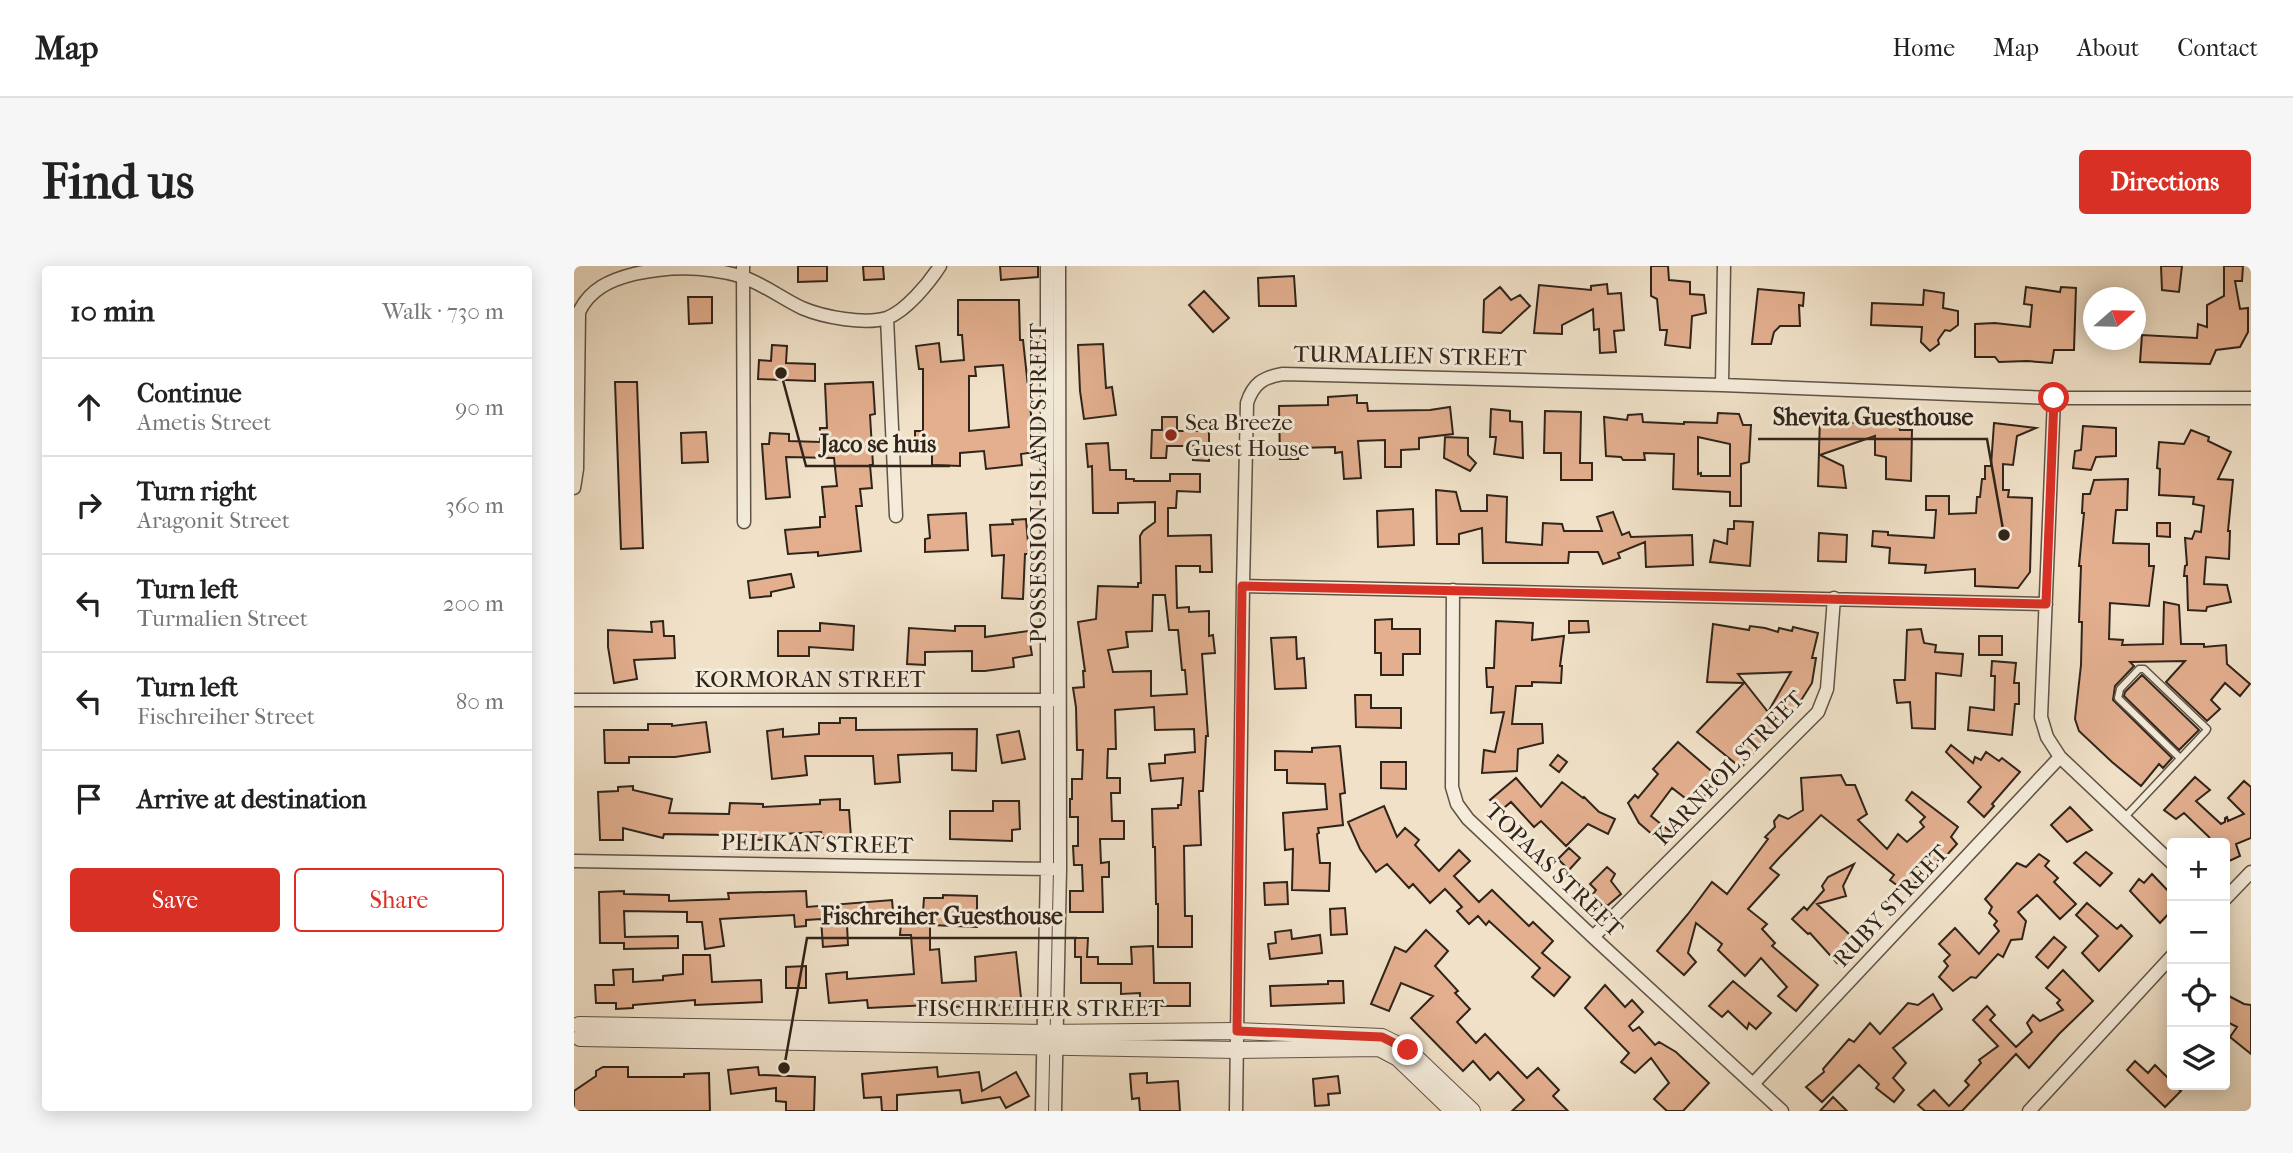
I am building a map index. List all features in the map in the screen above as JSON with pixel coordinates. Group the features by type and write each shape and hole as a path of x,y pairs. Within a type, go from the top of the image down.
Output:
{"street":[{"path":"574,488 577,469 579,312 584,302 600,286 657,269 699,268 743,272 803,308 861,320 887,318 924,288 940,266"},
{"name":"POSSESSION ISLAND STREET","path":"1047,266 1052,700"},
{"name":"POSSESSION ISLAND STREET","path":"1052,700 1059,266"},
{"path":"1722,384 1724,266"},
{"path":"743,272 744,522"},
{"path":"887,318 896,516"},
{"name":"TURMALIEN STREET","path":"1236,1111 1242,586 1247,403 1255,387 1265,379 1283,374 1722,384 2054,398 2251,398"},
{"path":"2054,398 2040,717 2047,737 2060,757 2167,858"},
{"path":"1242,586 2046,604"},
{"name":"TOPAAS STREET","path":"1453,590 1452,787 1457,804 1468,819 1782,1111"},
{"name":"KARNEOL STREET","path":"1593,937 1818,712 1827,689 1834,598"},
{"name":"KORMORAN STREET","path":"574,700 1052,700"},
{"path":"1042,1111 1050,1040 1054,869 1052,700"},
{"name":"RUBY STREET","path":"1753,1084 2060,757"},
{"name":"PELIKAN STREET","path":"574,862 1054,869"},
{"path":"2230,894 2251,872"},
{"path":"2029,1111 2167,961"},
{"name":"FISCHREIHER STREET","path":"1050,1040 1237,1031 1382,1037 1408,1050 1472,1111"},
{"name":"FISCHREIHER STREET","path":"577,1032 1050,1040 1237,1049 1380,1048 1398,1058 1453,1111"},
{"path":"1050,1040 1055,1111"}],"lane":[{"path":"2125,817 2206,731 2207,726 2144,669 2140,669 2120,689 2119,698 2180,758"}],"building":[{"path":"798,266 827,266 827,281 798,282"},
{"path":"863,266 883,266 884,279 864,280"},
{"path":"1000,266 1038,266 1038,277 1001,280"},
{"path":"1651,266 1668,266 1669,280 1690,282 1690,294 1704,295 1706,313 1692,316 1690,348 1665,345 1667,330 1660,330 1657,299 1651,296"},
{"path":"2161,266 2182,266 2179,292 2162,290"},
{"path":"2224,266 2243,266 2242,281 2235,281 2240,309 2248,308 2248,332 2240,347 2216,350 2210,364 2140,362 2141,350 2146,350 2146,335 2197,338 2198,324 2207,327 2207,305 2224,296"},
{"path":"1294,276 1296,306 1259,306 1258,278"},
{"path":"1607,284 1608,294 1621,293 1624,330 1614,331 1616,352 1600,353 1599,329 1594,330 1593,309 1562,325 1562,334 1534,333 1539,285 1591,290 1591,286"},
{"path":"1500,287 1511,300 1520,295 1530,306 1501,333 1483,332 1484,300"},
{"path":"2026,287 2060,292 2061,287 2076,288 2074,350 2054,350 2052,363 1999,362 1995,357 1975,357 1975,324 2030,327 2032,305 2024,304"},
{"path":"1758,289 1804,293 1803,306 1799,305 1800,326 1780,326 1774,332 1771,344 1752,344"},
{"path":"1924,290 1944,293 1943,308 1958,311 1958,325 1950,331 1945,330 1938,340 1939,344 1930,351 1921,342 1922,327 1871,325 1872,303 1923,305"},
{"path":"1204,291 1229,318 1213,332 1189,305"},
{"path":"688,297 712,297 712,323 689,324"},
{"path":"958,300 1019,300 1020,340 1023,340 1035,452 1021,454 1022,465 986,469 984,451 960,453 960,466 932,465 932,447 915,447 915,431 923,431 923,369 919,369 916,346 939,343 941,362 964,360 962,335 958,335","holes":["1003,365 1009,427 969,431 969,376 976,376 975,367"]},
{"path":"1103,344 1106,388 1112,387 1116,415 1084,419 1078,345"},
{"path":"772,345 787,346 786,363 815,364 815,381 758,379 759,360 771,361"},
{"path":"615,382 637,382 643,548 621,549"},
{"path":"873,382 875,414 870,415 872,488 860,489 862,506 856,506 861,551 818,556 818,552 788,554 785,530 820,527 820,517 825,517 822,487 837,486 834,458 786,457 790,497 766,499 762,444 769,444 770,433 789,434 789,441 820,442 820,428 827,428 825,384"},
{"path":"1357,395 1357,403 1367,403 1368,411 1450,407 1453,434 1419,438 1419,449 1401,450 1401,467 1385,467 1385,440 1358,441 1361,478 1344,479 1342,452 1335,453 1335,447 1298,448 1298,459 1280,459 1279,406 1328,405 1328,397"},
{"path":"1491,409 1510,411 1510,421 1522,422 1523,458 1494,454 1496,437 1490,437"},
{"path":"1545,411 1581,412 1580,463 1592,463 1592,480 1561,480 1561,453 1544,453"},
{"path":"1718,413 1739,414 1743,425 1751,425 1749,462 1741,464 1741,506 1730,506 1730,492 1673,489 1674,454 1644,453 1645,460 1623,460 1621,457 1606,456 1604,417 1627,420 1628,415 1642,414 1643,422 1717,423","holes":["1698,437 1730,444 1730,476 1698,474"]},
{"path":"1820,416 1836,417 1837,421 1875,425 1875,420 1898,422 1900,430 1912,430 1911,481 1886,479 1886,457 1875,455 1875,436 1820,455 1843,466 1846,488 1818,486"},
{"path":"1162,417 1177,417 1177,431 1209,431 1209,461 1193,460 1193,446 1167,446 1166,458 1151,458 1152,430 1162,430"},
{"path":"1994,423 2036,428 2017,436 2013,465 2003,464 2003,490 2009,490 2008,497 2032,498 2030,572 2018,588 1975,586 1975,569 1925,573 1926,565 1889,563 1890,548 1872,546 1873,531 1888,532 1888,535 1934,538 1936,510 1926,510 1926,496 1949,496 1949,514 1976,513 1977,497 1980,497 1982,479 1985,479 1985,466 1991,466"},
{"path":"2083,426 2116,428 2116,456 2096,457 2091,470 2073,468 2075,451 2081,450"},
{"path":"2191,430 2209,437 2208,441 2231,452 2218,479 2233,480 2228,531 2229,559 2206,557 2204,584 2227,585 2231,602 2207,607 2206,611 2188,610 2187,576 2184,576 2187,565 2185,538 2192,539 2195,531 2201,532 2204,506 2193,504 2194,497 2159,495 2159,442 2184,444"},
{"path":"706,432 708,462 682,463 681,433"},
{"path":"1445,437 1468,438 1468,455 1476,463 1470,471 1444,458"},
{"path":"1108,443 1110,470 1126,470 1126,479 1170,481 1170,474 1200,474 1200,492 1177,491 1176,508 1168,508 1168,536 1211,535 1212,572 1200,572 1200,566 1176,566 1177,608 1189,607 1189,612 1209,611 1209,636 1213,635 1215,653 1202,654 1208,736 1203,791 1199,791 1201,845 1184,846 1185,916 1192,916 1192,947 1158,947 1152,809 1178,808 1178,805 1181,805 1183,778 1151,781 1149,764 1165,763 1165,755 1195,752 1194,729 1155,730 1154,707 1115,710 1116,749 1108,749 1107,778 1120,778 1120,793 1111,793 1112,821 1124,821 1124,839 1100,839 1101,863 1109,862 1109,877 1102,877 1103,912 1070,912 1070,891 1083,891 1082,865 1074,865 1073,846 1078,846 1078,817 1070,817 1072,779 1082,779 1083,750 1077,750 1073,688 1084,687 1085,671 1078,622 1096,619 1098,586 1138,587 1138,583 1141,583 1140,536 1155,522 1155,502 1118,503 1118,513 1093,513 1092,466 1088,467 1086,444","holes":["1153,595 1165,595 1169,630 1178,630 1187,694 1151,696 1151,671 1113,672 1108,650 1128,647 1126,632 1152,631"]},
{"path":"2128,479 2127,510 2116,510 2113,543 2149,544 2149,566 2154,566 2149,606 2110,603 2109,639 2123,640 2122,645 2163,644 2164,602 2179,605 2181,644 2204,644 2204,647 2226,645 2227,664 2250,684 2240,696 2225,683 2211,700 2220,709 2207,721 2166,682 2185,661 2130,662 2134,666 2115,686 2113,700 2172,758 2163,768 2159,764 2141,786 2079,731 2075,719 2081,665 2079,566 2083,494 2090,494 2094,480"},
{"path":"1436,490 1456,492 1461,511 1487,511 1487,495 1507,497 1506,542 1542,545 1543,523 1562,524 1564,531 1602,531 1597,517 1613,512 1622,535 1629,532 1631,537 1692,535 1693,565 1646,567 1645,542 1618,553 1620,558 1603,564 1598,552 1569,552 1568,563 1483,563 1482,528 1459,534 1459,544 1437,544"},
{"path":"1413,509 1414,545 1378,547 1377,511"},
{"path":"966,513 968,550 925,552 925,539 930,538 928,515"},
{"path":"1026,519 1029,554 1025,554 1023,599 1002,598 1004,555 992,556 990,525 1013,524 1012,520"},
{"path":"1734,521 1753,522 1750,566 1710,562 1714,540 1727,544 1728,529 1734,529"},
{"path":"2157,523 2170,523 2170,537 2157,536"},
{"path":"1819,533 1847,535 1846,562 1818,561"},
{"path":"791,574 794,587 771,592 771,596 750,598 748,581"},
{"path":"1392,619 1392,629 1420,629 1420,654 1403,654 1403,675 1381,675 1381,653 1375,653 1375,620"},
{"path":"663,621 664,636 674,636 675,658 634,660 637,679 614,683 608,630 652,632 651,622"},
{"path":"1496,621 1533,623 1532,640 1564,636 1561,683 1532,682 1532,686 1516,686 1512,724 1542,724 1543,743 1518,749 1517,771 1482,773 1484,750 1495,752 1504,712 1491,713 1493,687 1487,687 1486,668 1494,668"},
{"path":"1569,621 1588,621 1589,632 1569,633"},
{"path":"820,623 854,626 853,650 809,647 809,656 778,656 778,631 820,631"},
{"path":"1713,624 1749,630 1750,626 1778,632 1779,628 1792,631 1793,627 1818,633 1812,658 1816,658 1812,683 1795,710 1793,709 1786,720 1782,718 1741,768 1697,732 1744,683 1707,682","holes":["1791,672 1768,712 1738,674"]},
{"path":"955,626 985,626 985,637 1028,631 1032,655 1013,658 1014,667 985,671 972,671 972,651 925,652 925,665 907,664 909,628 955,631"},
{"path":"1921,629 1924,643 1936,645 1935,652 1963,654 1961,676 1936,673 1935,729 1912,728 1910,702 1897,703 1894,680 1905,680 1907,630"},
{"path":"1979,636 2002,636 2002,655 1979,655"},
{"path":"1296,637 1297,659 1304,658 1306,688 1275,689 1271,638"},
{"path":"1992,661 2016,663 2014,683 2019,683 2019,704 2015,704 2012,735 1968,730 1970,707 1994,710 1995,676 1991,676"},
{"path":"2142,675 2199,730 2179,750 2124,696"},
{"path":"1355,695 1371,695 1371,708 1401,708 1401,728 1356,727"},
{"path":"840,718 856,718 856,730 977,729 976,771 952,770 952,753 898,755 900,782 875,784 873,756 805,756 807,775 772,779 767,731 783,729 783,737 819,734 819,723 840,723"},
{"path":"706,722 710,752 675,757 629,757 629,763 605,763 604,730 648,730 648,724 672,726"},
{"path":"1019,731 1025,759 1002,763 997,735"},
{"path":"1678,742 1717,776 1703,798 1695,792 1689,801 1672,788 1651,816 1671,832 1661,842 1639,823 1628,803 1635,795 1638,798 1658,774 1653,769"},
{"path":"1951,745 1973,763 1975,757 1981,760 1986,752 1999,761 2002,758 2020,772 1984,817 1968,802 1981,787 1946,752"},
{"path":"1340,746 1345,793 1340,794 1343,825 1318,828 1317,834 1320,863 1330,863 1329,891 1292,890 1293,849 1285,850 1283,813 1327,809 1325,784 1287,783 1287,770 1275,770 1275,751 1312,752 1312,748"},
{"path":"1558,755 1567,762 1559,772 1550,765"},
{"path":"1381,762 1406,762 1406,789 1381,788"},
{"path":"1841,775 1846,785 1855,785 1867,814 1858,820 1887,849 1898,834 1907,842 1924,827 1920,822 1925,817 1906,800 1912,792 1958,827 1951,837 1957,844 1906,892 1890,880 1894,875 1821,815 1779,858 1770,868 1779,875 1748,909 1767,924 1762,929 1775,943 1772,946 1818,985 1796,1011 1778,996 1787,987 1761,958 1745,976 1718,950 1722,944 1696,923 1688,953 1696,962 1684,975 1657,951 1712,882 1727,894 1768,839 1765,837 1775,827 1774,821 1779,815 1788,819 1803,810 1801,778"},
{"path":"2195,777 2210,790 2196,801 2221,824 2227,817 2228,821 2244,814 2228,798 2244,781 2251,787 2251,838 2236,844 2240,856 2230,861 2230,838 2210,838 2184,813 2176,819 2164,810"},
{"path":"1516,778 1541,807 1562,782 1584,797 1599,812 1615,819 1608,834 1588,824 1566,846 1541,821 1534,827 1511,802 1499,812 1490,800"},
{"path":"633,786 633,790 672,799 669,813 729,814 730,803 763,804 763,807 820,804 820,800 840,799 840,810 849,810 851,837 822,838 821,832 763,835 763,840 729,839 729,835 664,834 663,838 623,828 623,840 600,840 598,792 618,791 618,787"},
{"path":"993,801 1019,801 1020,829 1012,830 1012,841 950,839 950,811 993,811"},
{"path":"1384,806 1397,837 1405,828 1419,840 1415,845 1439,871 1459,850 1470,861 1454,876 1479,902 1492,890 1529,926 1533,922 1553,941 1542,953 1570,977 1554,996 1532,977 1540,968 1489,921 1486,925 1478,916 1469,924 1457,911 1462,907 1445,889 1430,903 1413,884 1409,888 1387,864 1376,872 1360,849 1348,822"},
{"path":"2070,807 2092,830 2067,842 2051,825"},
{"path":"1569,848 1580,858 1569,870 1558,859"},
{"path":"2086,852 2112,873 2100,886 2074,863"},
{"path":"2039,854 2049,861 2045,866 2058,878 2054,882 2076,904 2060,919 2037,895 2018,912 2026,921 2022,939 2011,940 2003,957 1998,954 1976,978 1971,977 1953,991 1939,977 1948,966 1944,961 1950,955 1939,944 1955,928 1979,954 1999,931 1994,925 1997,921 1989,913 1992,907 1985,899 2017,863 2026,867"},
{"path":"1854,864 1843,886 1846,896 1817,904 1850,935 1843,942 1848,951 1837,963 1810,933 1792,919 1804,907 1807,910 1824,890 1822,886 1828,877"},
{"path":"1607,867 1615,874 1611,881 1621,894 1607,906 1593,894 1596,890 1590,884"},
{"path":"2152,874 2167,890 2167,915 2160,923 2130,891 2139,879 2144,883"},
{"path":"1287,882 1288,904 1265,905 1264,883"},
{"path":"624,891 624,894 669,895 669,901 729,899 728,893 806,891 807,907 892,900 893,911 923,912 924,898 943,898 943,895 977,896 977,927 930,925 930,950 939,949 942,983 976,981 975,957 1016,952 1022,1007 950,1007 950,1004 868,1008 867,1000 829,1003 826,974 847,972 847,979 914,974 911,935 900,935 901,922 847,925 848,945 823,947 821,919 806,920 806,926 795,927 794,915 720,919 724,946 705,949 702,922 687,922 687,912 624,911 625,937 678,936 678,948 624,949 624,943 600,943 599,892"},
{"path":"2087,903 2117,929 2121,925 2132,936 2099,971 2082,953 2098,936 2076,915"},
{"path":"1345,908 1347,934 1331,935 1330,909"},
{"path":"1291,930 1292,939 1320,935 1322,953 1270,959 1268,944 1276,943 1275,932"},
{"path":"1426,930 1448,951 1435,966 1470,1009 1457,1022 1476,1043 1485,1034 1527,1078 1538,1068 1559,1090 1553,1096 1568,1111 1512,1111 1524,1100 1498,1072 1490,1080 1473,1061 1463,1071 1411,1018 1433,996 1401,983 1389,1011 1371,1004 1395,947 1406,952"},
{"path":"2054,937 2066,947 2048,968 2036,957"},
{"path":"1075,938 1088,938 1087,957 1098,957 1098,964 1132,964 1131,947 1153,946 1154,983 1190,983 1190,1006 1140,1006 1140,993 1121,994 1121,983 1081,983 1081,957 1075,957"},
{"path":"683,955 710,955 712,982 761,980 762,1002 695,1005 695,1000 616,1009 616,1003 596,1003 595,985 614,985 613,970 633,969 633,982 663,980 663,976 683,974"},
{"path":"806,966 806,988 786,988 786,967"},
{"path":"2063,970 2093,1001 2029,1068 2016,1054 1962,1111 1925,1111 1918,1105 1934,1090 1949,1106 1969,1085 1965,1081 1981,1063 1979,1060 1998,1046 1973,1020 1987,1006 1995,1015 1990,1020 2016,1047 2032,1032 2027,1023 2033,1015 2040,1021 2063,1010 2057,1003 2060,1000 2046,988"},
{"path":"1328,981 1343,981 1344,1003 1271,1006 1270,986 1328,984"},
{"path":"1733,981 1771,1013 1756,1029 1749,1023 1747,1029 1728,1011 1722,1017 1709,1006"},
{"path":"1605,985 1625,1007 1632,1000 1643,1012 1629,1026 1633,1031 1639,1027 1655,1045 1659,1042 1676,1052 1709,1083 1683,1111 1667,1111 1654,1099 1669,1083 1651,1058 1635,1073 1621,1062 1629,1053 1585,1008"},
{"path":"1933,994 1942,1009 1893,1048 1906,1063 1893,1078 1904,1090 1894,1102 1876,1088 1879,1084 1859,1065 1822,1102 1806,1087 1824,1072 1823,1069 1849,1039 1854,1042 1870,1023 1880,1034 1908,1003 1918,1005"},
{"path":"2230,997 2251,1005 2251,1054 2230,1037 2237,1027 2230,1024"},
{"path":"2135,1061 2148,1073 2155,1065 2167,1077 2167,1090 2181,1091 2165,1107 2127,1070"},
{"path":"603,1067 628,1067 628,1077 684,1077 684,1074 709,1073 710,1111 574,1111 574,1091 596,1076 596,1071"},
{"path":"758,1067 759,1075 815,1077 814,1111 786,1111 786,1102 776,1101 776,1088 731,1094 728,1070"},
{"path":"937,1067 938,1077 979,1072 982,1091 1016,1072 1029,1096 1006,1108 1000,1097 962,1103 960,1090 897,1095 897,1111 882,1111 881,1097 864,1098 862,1074"},
{"path":"1147,1073 1147,1083 1178,1081 1180,1111 1140,1111 1139,1098 1132,1099 1130,1074"},
{"path":"1338,1076 1340,1093 1328,1094 1329,1105 1315,1106 1313,1079"},
{"path":"1833,1097 1847,1111 1820,1111"}],"place":[{"name":"Jaco se huis","path":"781,373"},
{"name":"Sea Breeze Guest House","path":"1171,435"},
{"name":"Shevita Guesthouse","path":"2004,535"},
{"name":"Fischreiher Guesthouse","path":"784,1068"}],"route":[{"path":"1408,1050 1382,1037 1237,1031 1242,586 2046,604 2054,398"}]}
